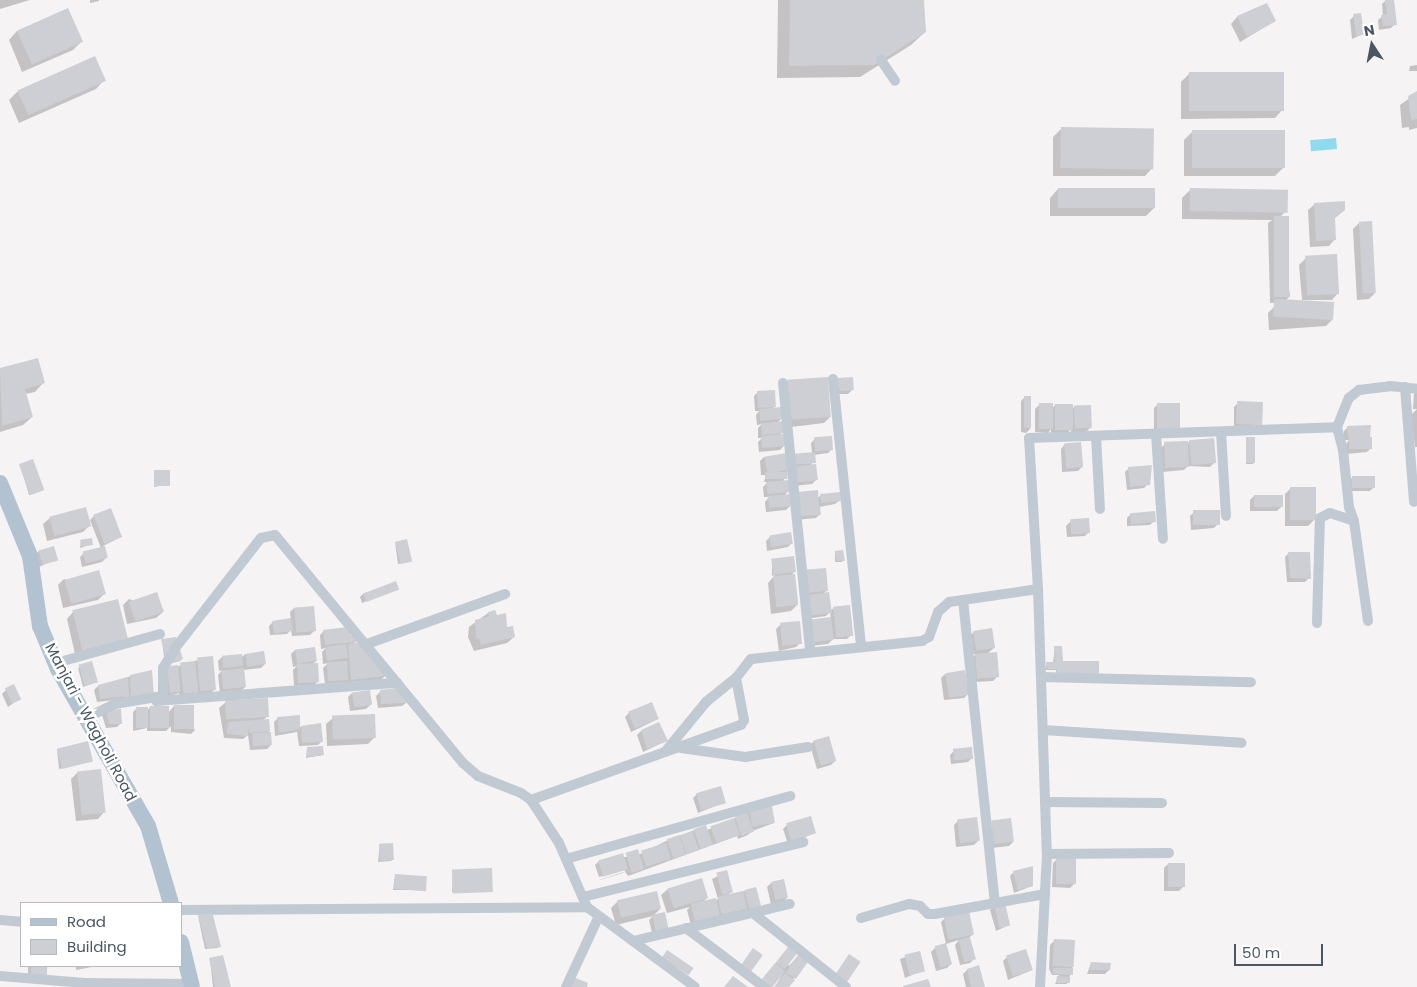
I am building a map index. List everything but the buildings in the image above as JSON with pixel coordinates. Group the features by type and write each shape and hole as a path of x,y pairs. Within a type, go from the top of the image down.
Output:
{"main road":[{"name":"Manjari - Wagholi Road","path":"0,483 5,506 30,556 40,626 56,663 148,826 171,902"},
{"path":"182,946 192,986"}],"street":[{"path":"881,60 895,81"},
{"path":"833,379 861,646"},
{"path":"782,383 810,651"},
{"path":"1368,620 1354,521 1349,507 1343,450 1337,427 1349,398 1359,390 1390,386 1417,389"},
{"path":"1405,388 1414,502"},
{"path":"1040,987 1047,854 1038,589 1028,438 1337,427"},
{"path":"1221,432 1226,516"},
{"path":"1156,434 1163,539"},
{"path":"1096,436 1100,509"},
{"path":"1317,623 1320,518 1330,512 1354,521"},
{"path":"86,718 115,704 163,696 163,668 176,648 261,538 269,535 279,538 470,770 531,800 566,860 587,908 694,987"},
{"path":"664,753 706,702 736,678 751,659 926,639 941,607 963,600 1038,589"},
{"path":"367,644 505,594"},
{"path":"963,600 995,903"},
{"path":"56,663 160,634"},
{"path":"1041,677 1251,682"},
{"path":"531,800 743,724 736,678"},
{"path":"115,704 397,683"},
{"path":"1043,730 1242,743"},
{"path":"678,748 745,757 808,747"},
{"path":"566,860 790,796"},
{"path":"1045,802 1162,803"},
{"path":"582,897 803,842"},
{"path":"1047,854 1169,853"},
{"path":"861,918 910,904 920,906 928,914 1045,894"},
{"path":"633,941 790,904"},
{"path":"182,910 587,908"},
{"path":"752,913 846,987"},
{"path":"566,987 599,916"},
{"path":"0,920 20,922"},
{"path":"686,928 764,987"},
{"path":"0,976 85,983 192,986"}],"water":[{"path":"1336,138 1337,149 1311,151 1310,140"}]}
